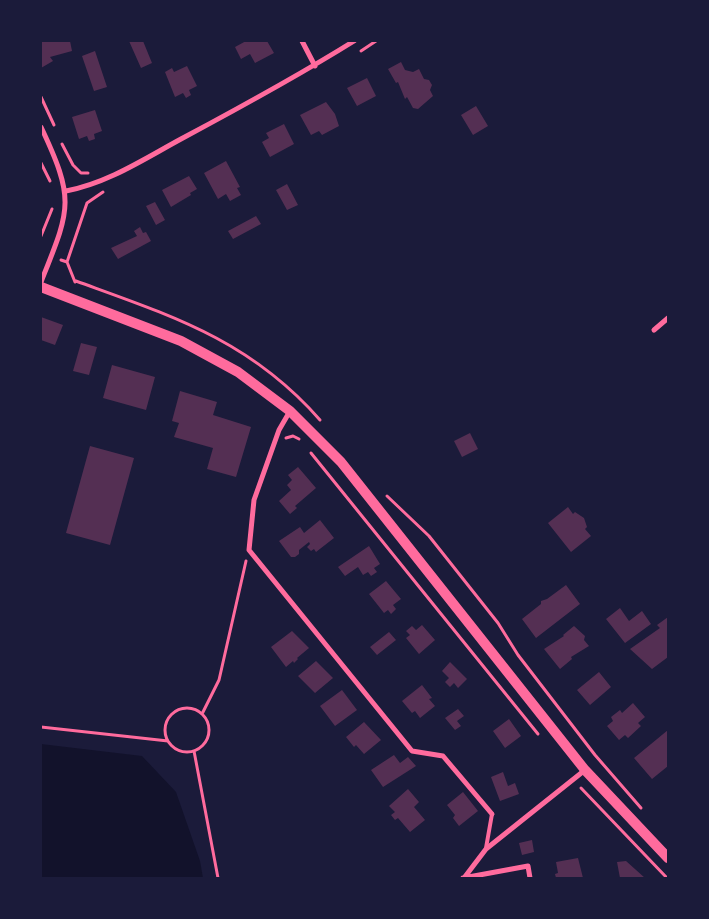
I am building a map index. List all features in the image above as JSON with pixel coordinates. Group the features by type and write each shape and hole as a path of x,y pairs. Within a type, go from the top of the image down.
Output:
{"main road":[{"path":"41,287 181,341 238,372 290,411 342,462 584,770 668,858"}],"street":[{"path":"302,41 315,66"},
{"path":"66,191 84,187 120,172 315,66 354,41"},
{"path":"41,127 60,167 66,191 67,206 63,224 41,282"},
{"path":"654,330 668,318"},
{"path":"290,411 279,430 254,500 249,550 412,751 444,756 492,814"},
{"path":"463,878 486,849 584,770"},
{"path":"463,878 528,866 530,878"}],"lane":[{"path":"486,849 492,814"}],"path":[{"path":"357,53 376,41"},
{"path":"41,97 54,127"},
{"path":"58,135 73,165 81,173 90,174 97,170"},
{"path":"41,162 51,182"},
{"path":"67,262 87,203 105,191"},
{"path":"41,236 53,204"},
{"path":"280,444 286,437 293,436 301,441"},
{"path":"308,448 543,741"},
{"path":"202,714 219,680 249,550"},
{"path":"41,727 168,741 180,751 194,751 201,747 209,735 209,727 202,714 190,708 171,715 166,728 168,741"},
{"path":"194,751 218,878"},
{"path":"574,779 612,822 667,878"}],"shaded area":[{"path":"41,744 142,756 176,792 200,861 203,878 41,878"}],"building":[{"path":"41,41 70,41 72,51 50,57 53,61 41,68"},
{"path":"129,41 143,41 152,63 141,68"},
{"path":"246,41 267,41 274,53 255,63 250,54 241,59 235,47"},
{"path":"95,51 107,87 94,91 82,56"},
{"path":"401,62 405,70 413,72 419,69 424,79 429,80 432,85 430,90 433,96 418,109 413,108 407,97 405,99 398,82 396,83 388,69"},
{"path":"187,66 197,86 189,90 191,95 186,98 183,93 175,97 165,72 172,68 174,72"},
{"path":"367,78 376,96 357,106 347,88"},
{"path":"326,102 335,114 339,126 322,135 319,131 311,135 300,115"},
{"path":"476,106 488,126 473,135 461,115"},
{"path":"95,110 102,131 94,134 95,139 89,141 87,136 79,139 72,117"},
{"path":"284,124 294,144 270,157 262,142 269,138 266,133"},
{"path":"226,161 240,187 237,188 241,195 230,201 226,194 218,199 204,173"},
{"path":"189,176 197,189 190,193 191,195 171,207 162,190"},
{"path":"287,184 298,205 287,210 276,190"},
{"path":"155,202 165,220 156,225 146,206"},
{"path":"256,216 261,224 233,239 228,231"},
{"path":"140,227 143,233 146,232 151,241 118,259 111,248 137,236 134,231"},
{"path":"41,317 63,325 55,345 41,340"},
{"path":"81,343 97,347 89,375 73,371"},
{"path":"112,365 155,377 146,410 103,398"},
{"path":"180,391 217,402 213,415 251,427 236,477 207,469 213,448 174,437 179,423 172,421"},
{"path":"470,433 478,449 462,457 454,441"},
{"path":"90,446 134,458 110,545 66,533"},
{"path":"298,467 316,488 295,506 297,508 290,514 279,501 291,490 287,485 292,480 288,475"},
{"path":"568,507 573,514 575,512 584,518 587,527 585,529 591,536 571,552 548,523"},
{"path":"320,520 334,538 316,552 314,549 311,551 307,547 310,544 309,542 299,550 299,554 291,557 279,541 300,527 304,533"},
{"path":"369,546 380,564 374,568 377,572 371,576 368,572 363,575 358,567 345,576 338,567"},
{"path":"386,581 401,599 393,605 396,609 391,614 388,610 384,613 369,594"},
{"path":"566,585 580,604 536,638 522,619 541,604 541,601 547,599"},
{"path":"620,608 629,621 642,611 651,624 625,643 606,619"},
{"path":"668,617 668,657 652,669 630,649 660,628 657,625"},
{"path":"422,625 435,640 419,654 406,638 410,635 406,631 412,626 416,630"},
{"path":"574,626 585,636 584,640 589,646 571,657 572,659 560,669 544,649 564,636"},
{"path":"292,631 309,648 294,663 293,661 286,667 271,647"},
{"path":"389,632 396,640 377,655 370,647"},
{"path":"316,661 333,678 315,693 298,676"},
{"path":"450,662 467,679 458,688 454,683 450,687 445,682 449,678 442,671"},
{"path":"599,672 611,687 590,705 577,690"},
{"path":"422,685 432,698 429,699 435,706 420,718 415,711 412,713 402,701"},
{"path":"342,690 357,710 335,726 320,706"},
{"path":"633,703 645,717 638,723 641,726 628,738 625,735 619,740 607,726 613,721 611,717 620,710 622,713"},
{"path":"458,709 464,716 457,721 461,726 455,730 445,718"},
{"path":"509,719 521,736 505,748 493,731"},
{"path":"364,722 381,740 364,754 356,745 354,747 346,737"},
{"path":"668,730 668,766 652,779 634,758"},
{"path":"394,755 400,763 408,757 416,766 383,787 371,770"},
{"path":"503,772 508,786 515,783 519,794 500,801 491,777"},
{"path":"408,789 419,802 414,807 425,820 410,832 398,818 395,820 391,815 395,812 389,806"},
{"path":"463,792 478,811 459,826 453,818 455,815 447,805"},
{"path":"532,840 534,852 522,855 519,843"},
{"path":"578,858 583,878 556,878 555,874 558,873 556,862"},
{"path":"626,861 645,878 620,878 617,862"}]}
